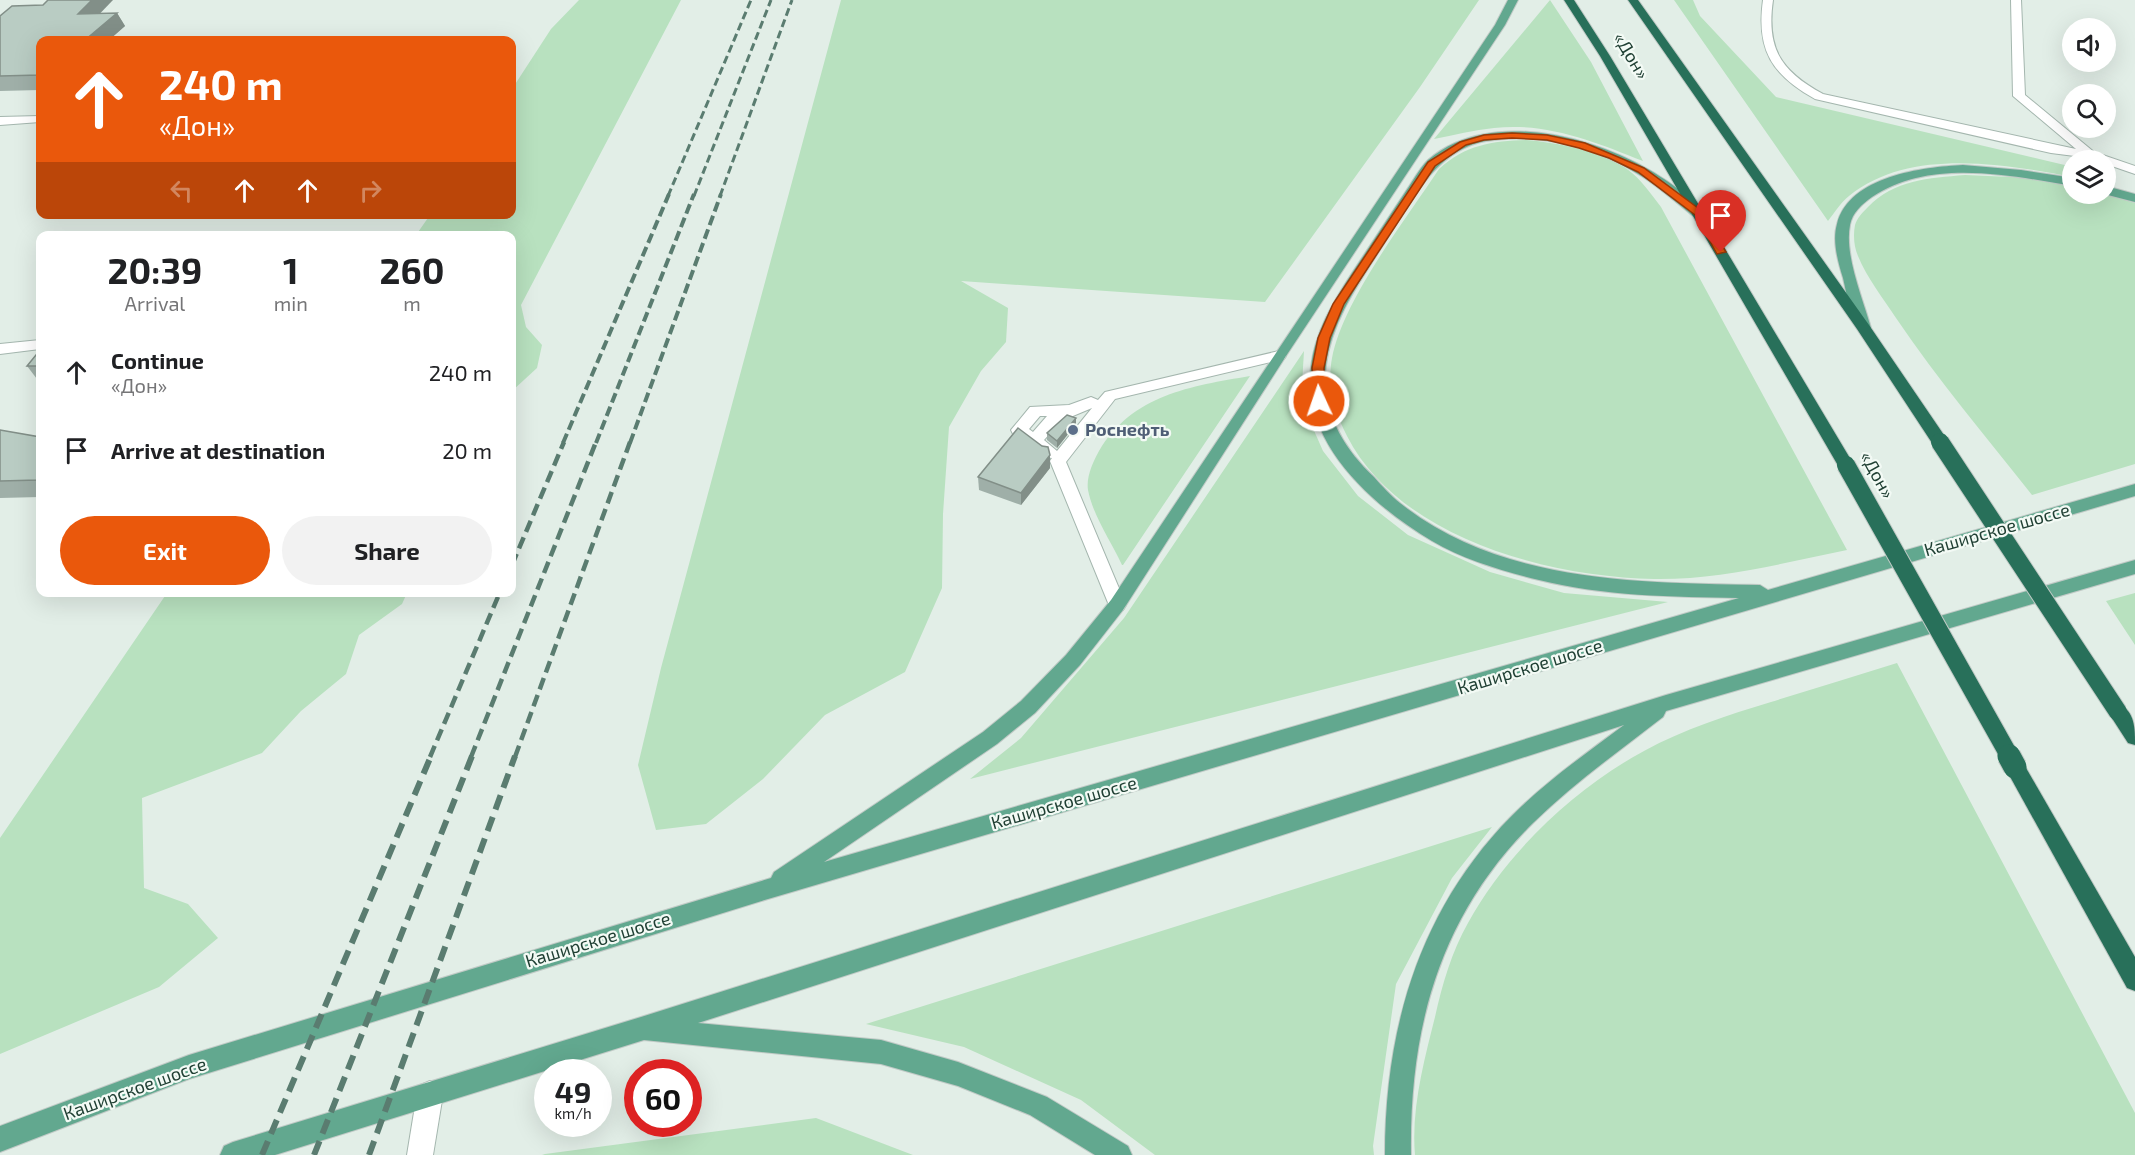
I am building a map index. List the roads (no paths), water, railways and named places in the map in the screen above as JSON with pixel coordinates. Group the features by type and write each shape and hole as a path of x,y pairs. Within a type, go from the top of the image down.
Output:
{"highway":[{"name":"«Дон»","path":"1569,0 1698,213 1846,465 2135,980"},
{"name":"«Дон»","path":"1633,0 1864,328 2135,737"}],"main road":[{"path":"768,889 990,738 1028,707 1073,660 1117,605 1279,356 1500,25 1513,0"},
{"path":"1698,213 1641,170 1582,145 1547,138 1512,135 1484,138 1455,148 1431,164 1339,304 1324,338 1318,368 1317,388 1321,413 1329,432 1346,458 1371,487 1400,513 1441,540 1502,563 1548,576 1597,585 1661,591 1780,592"},
{"path":"1864,328 1842,245 1842,227 1854,206 1875,188 1902,178 1962,170 2014,172 2062,180"},
{"path":"2116,193 2135,198"},
{"name":"Каширское шоссе","path":"0,1139 189,1067 445,987 768,889 2135,490"},
{"path":"233,1155 641,1029 1666,703 2135,567"},
{"path":"1398,1155 1396,1128 1402,1058 1419,991 1440,935 1472,878 1509,832 1551,795 1666,703"},
{"path":"641,1029 880,1052 958,1074 1038,1106 1119,1155"}],"street":[{"path":"1768,0 1763,22 1771,55 1795,85 1819,97 2062,151"},
{"path":"2016,0 2019,96 2084,150"},
{"path":"0,121 36,119"},
{"path":"2116,164 2135,170"},
{"path":"0,349 36,345"},
{"path":"1117,605 1054,457 1035,441 1055,417 1110,395 1279,356"},
{"path":"1054,457 1110,395"},
{"path":"1054,457 1091,402"},
{"path":"420,1155 430,1094"}],"railway":[{"path":"668,196 751,0"},
{"path":"694,196 771,0"},
{"path":"720,196 792,0"},
{"path":"563,443 669,194"},
{"path":"596,443 694,194"},
{"path":"630,443 721,194"},
{"path":"516,556 564,442"},
{"path":"471,757 596,442"},
{"path":"515,757 630,442"},
{"path":"430,757 498,597"},
{"path":"262,1155 431,756"},
{"path":"314,1155 472,756"},
{"path":"369,1155 515,756"}],"place":[{"name":"Роснефть","path":"1073,430"}]}
